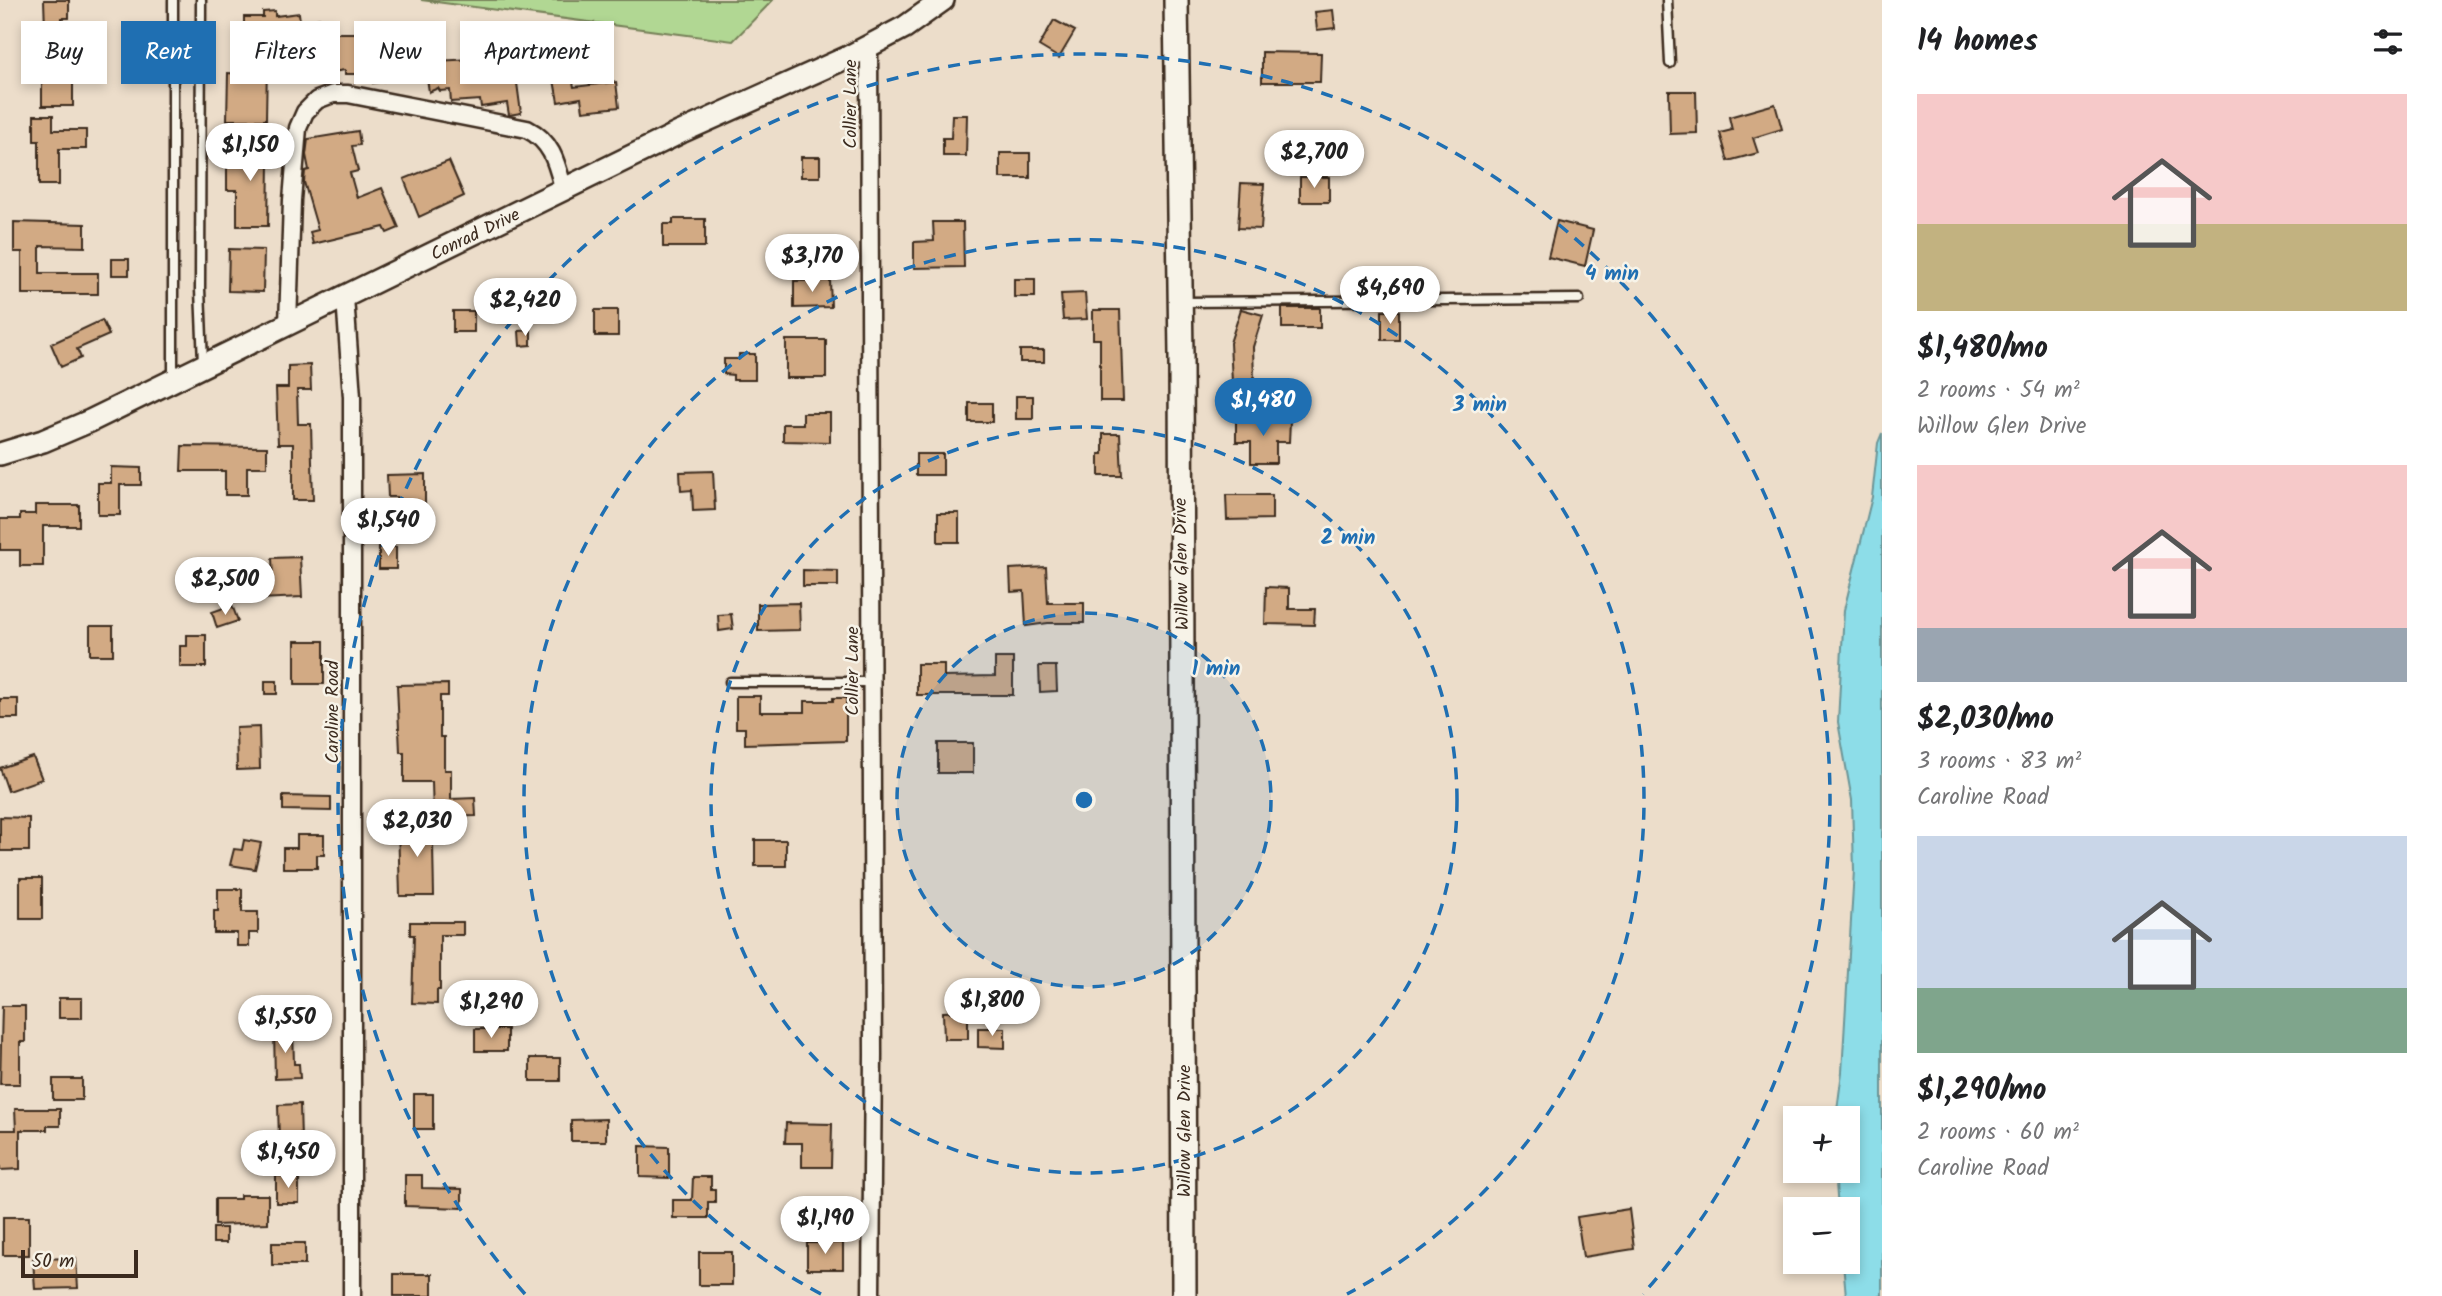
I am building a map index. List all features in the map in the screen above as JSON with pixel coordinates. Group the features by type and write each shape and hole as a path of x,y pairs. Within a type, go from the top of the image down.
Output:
{"main road":[{"name":"Willow Glen Drive","path":"1176,0 1180,302 1184,1296"}],"street":[{"name":"Conrad Drive","path":"0,454 43,441 173,381 681,132 869,46 905,27 943,0"},
{"name":"Collier Lane","path":"869,46 871,1296"},
{"path":"288,325 292,200 298,128 310,105 325,96 348,94 527,129 537,134 554,155 564,191"},
{"name":"Caroline Road","path":"345,297 352,397 352,1296"}],"lane":[{"path":"173,0 173,381"},
{"path":"201,0 200,289 204,366"},
{"path":"1667,0 1670,63"},
{"path":"1180,302 1579,299"},
{"path":"730,682 872,682"}],"green space":[{"path":"421,0 773,0 733,41 614,25 614,21 581,21"}],"water":[{"path":"1882,433 1882,1296 1846,1296 1844,1274 1860,1274 1860,1197 1837,1197 1836,1183 1860,1183 1860,1106 1838,1106 1854,870 1852,800 1838,722 1844,610 1872,497 1878,443"}],"building":[{"path":"44,0 69,0 69,18 62,18 62,21 45,21"},
{"path":"1333,10 1335,28 1317,30 1315,12"},
{"path":"275,11 275,16 299,13 300,21 244,21 244,17 263,17 263,12"},
{"path":"323,18 323,21 300,21"},
{"path":"1054,20 1075,31 1059,58 1039,46"},
{"path":"340,33 354,33 354,74 345,74 345,70 340,71"},
{"path":"1262,52 1321,53 1320,82 1262,82"},
{"path":"446,60 460,60 460,84 517,84 521,113 509,115 507,103 481,107 480,100 451,102 450,90 440,91 438,88 429,92 428,84 446,84"},
{"path":"228,73 230,84 267,84 266,120 227,120"},
{"path":"616,82 619,107 583,111 581,98 558,102 555,84 573,84 574,87"},
{"path":"42,84 73,84 73,106 42,106"},
{"path":"1669,91 1696,91 1697,133 1670,134"},
{"path":"1775,104 1782,129 1753,138 1758,153 1728,161 1720,133 1732,130 1729,117"},
{"path":"34,115 53,115 53,130 86,130 86,149 59,149 59,185 39,185 39,141 34,141"},
{"path":"952,115 967,115 966,156 943,156 943,138 951,138"},
{"path":"358,131 360,145 352,146 358,171 350,173 357,198 382,188 399,228 387,233 384,227 313,244 310,232 318,230 304,182 305,171 309,170 306,155 308,139"},
{"path":"227,146 274,149 273,161 269,161 268,226 237,226 237,190 227,190"},
{"path":"1000,153 1030,153 1030,178 1000,178"},
{"path":"801,157 820,157 820,177 801,177"},
{"path":"449,161 464,196 419,217 404,179"},
{"path":"1300,177 1329,177 1329,202 1300,202"},
{"path":"1241,183 1264,184 1261,229 1238,228"},
{"path":"673,219 705,219 705,247 663,247 663,224 673,224"},
{"path":"1557,221 1593,230 1585,266 1548,257"},
{"path":"14,222 85,224 85,247 40,246 40,273 98,273 98,294 22,294 22,252 14,252"},
{"path":"933,222 963,222 964,267 914,268 914,242 934,241"},
{"path":"229,249 264,250 263,292 228,291"},
{"path":"112,259 129,259 129,275 112,275"},
{"path":"1014,279 1035,279 1035,297 1014,297"},
{"path":"830,280 831,307 794,308 794,281"},
{"path":"537,290 561,291 561,315 537,315"},
{"path":"1085,293 1087,319 1063,320 1061,294"},
{"path":"1282,308 1320,308 1320,328 1282,328"},
{"path":"1241,309 1263,315 1253,347 1254,380 1232,382 1230,343"},
{"path":"595,310 618,310 618,336 595,336"},
{"path":"1093,310 1120,310 1123,401 1100,401 1100,339 1093,339"},
{"path":"453,311 474,311 474,332 453,332"},
{"path":"1382,311 1399,311 1399,340 1382,340"},
{"path":"102,320 109,335 77,349 81,358 61,367 51,344"},
{"path":"531,330 531,345 520,346 519,331"},
{"path":"786,340 826,340 826,378 786,378"},
{"path":"1020,350 1044,350 1044,362 1020,362"},
{"path":"739,354 755,354 755,380 733,380 733,375 724,374 724,359 739,359"},
{"path":"310,365 311,390 297,390 298,424 311,424 313,500 293,500 293,444 278,444 276,388 288,388 288,366"},
{"path":"1016,396 1033,396 1033,419 1016,419"},
{"path":"969,403 992,403 992,422 969,422"},
{"path":"803,413 830,413 830,442 783,441 783,424 803,424"},
{"path":"1236,421 1290,421 1289,442 1276,442 1276,463 1251,463 1251,442 1236,442"},
{"path":"1103,434 1120,434 1122,476 1099,476"},
{"path":"182,446 267,447 267,467 247,467 247,495 225,495 225,471 181,471"},
{"path":"916,454 943,454 943,475 916,475"},
{"path":"111,467 141,468 141,485 120,485 120,515 98,515 98,483 111,483"},
{"path":"713,471 715,510 693,511 692,490 681,491 680,472"},
{"path":"425,474 425,517 407,517 407,506 397,507 397,497 388,497 387,475"},
{"path":"1226,495 1272,495 1272,519 1227,520"},
{"path":"35,505 79,505 79,526 43,526 43,566 20,566 20,550 0,550 0,519 20,519 20,514 35,514"},
{"path":"938,513 959,513 959,542 938,542"},
{"path":"379,547 396,547 396,569 379,569"},
{"path":"300,557 302,597 259,599 258,580 273,580 272,558"},
{"path":"1046,567 1048,603 1084,603 1084,623 1026,626 1024,591 1011,592 1010,569"},
{"path":"803,570 838,571 838,586 803,586"},
{"path":"1266,587 1289,588 1289,609 1315,609 1314,625 1265,624"},
{"path":"799,603 800,630 758,631 758,604"},
{"path":"232,605 238,621 217,628 212,612"},
{"path":"731,614 733,629 719,631 718,615"},
{"path":"90,626 113,626 113,655 90,655"},
{"path":"187,635 206,635 206,667 180,667 180,646 187,646"},
{"path":"295,641 324,641 324,684 295,684"},
{"path":"995,658 1013,658 1013,695 917,695 917,664 944,664 944,677 995,676"},
{"path":"1039,666 1056,666 1057,691 1040,692"},
{"path":"265,681 277,681 277,694 265,694"},
{"path":"448,684 448,696 440,696 440,737 444,737 444,770 451,770 451,799 475,798 476,816 433,817 432,782 404,782 404,752 400,752 397,685"},
{"path":"736,696 760,696 760,712 805,712 805,701 846,698 846,741 745,744 745,728 736,728"},
{"path":"0,699 18,699 18,718 0,718"},
{"path":"259,727 260,769 237,770 236,728"},
{"path":"938,743 973,743 973,773 938,773"},
{"path":"33,757 42,779 8,791 0,768"},
{"path":"283,796 331,797 331,811 283,810"},
{"path":"0,817 29,818 29,851 0,851"},
{"path":"438,823 438,844 433,844 434,896 400,896 398,824"},
{"path":"297,835 324,835 324,855 317,855 317,868 283,868 283,848 297,848"},
{"path":"244,840 261,843 255,869 230,865 234,849 242,850"},
{"path":"755,840 786,840 786,866 755,866"},
{"path":"20,878 42,878 42,919 20,919"},
{"path":"218,889 242,889 242,912 258,912 258,933 249,933 249,946 237,946 237,933 214,933"},
{"path":"410,922 463,922 463,935 440,935 440,990 437,990 437,1004 412,1003 414,935 410,935"},
{"path":"59,998 82,998 82,1018 59,1018"},
{"path":"2,1006 25,1006 25,1042 20,1042 20,1084 0,1084"},
{"path":"968,1011 968,1039 944,1039 943,1012"},
{"path":"978,1028 1005,1028 1005,1048 978,1047"},
{"path":"274,1029 293,1029 294,1064 299,1064 300,1078 275,1079"},
{"path":"475,1029 507,1029 507,1051 475,1051"},
{"path":"530,1058 560,1058 560,1081 530,1081"},
{"path":"53,1079 82,1079 82,1100 53,1100"},
{"path":"414,1094 433,1094 433,1129 414,1129"},
{"path":"300,1104 301,1140 279,1140 278,1105"},
{"path":"15,1109 60,1109 60,1126 47,1126 47,1130 20,1130 20,1169 0,1170 0,1130 16,1130"},
{"path":"606,1119 606,1141 571,1141 571,1120"},
{"path":"786,1123 832,1124 831,1167 802,1167 802,1143 785,1143"},
{"path":"640,1146 669,1147 669,1178 640,1177"},
{"path":"405,1175 422,1175 422,1188 462,1189 462,1208 405,1206"},
{"path":"276,1176 299,1176 299,1203 276,1203"},
{"path":"693,1177 711,1177 715,1202 708,1202 708,1218 673,1218 673,1200 692,1200"},
{"path":"240,1195 268,1195 268,1223 215,1225 215,1199 240,1199"},
{"path":"1629,1209 1634,1249 1583,1257 1577,1217"},
{"path":"3,1217 29,1217 29,1255 3,1255"},
{"path":"213,1228 226,1228 226,1243 213,1243"},
{"path":"272,1243 305,1243 305,1265 272,1265"},
{"path":"807,1243 843,1243 843,1269 807,1269"},
{"path":"699,1252 732,1252 732,1285 699,1285"},
{"path":"76,1258 78,1288 35,1289 33,1259"},
{"path":"394,1274 432,1274 432,1296 394,1296"}]}
